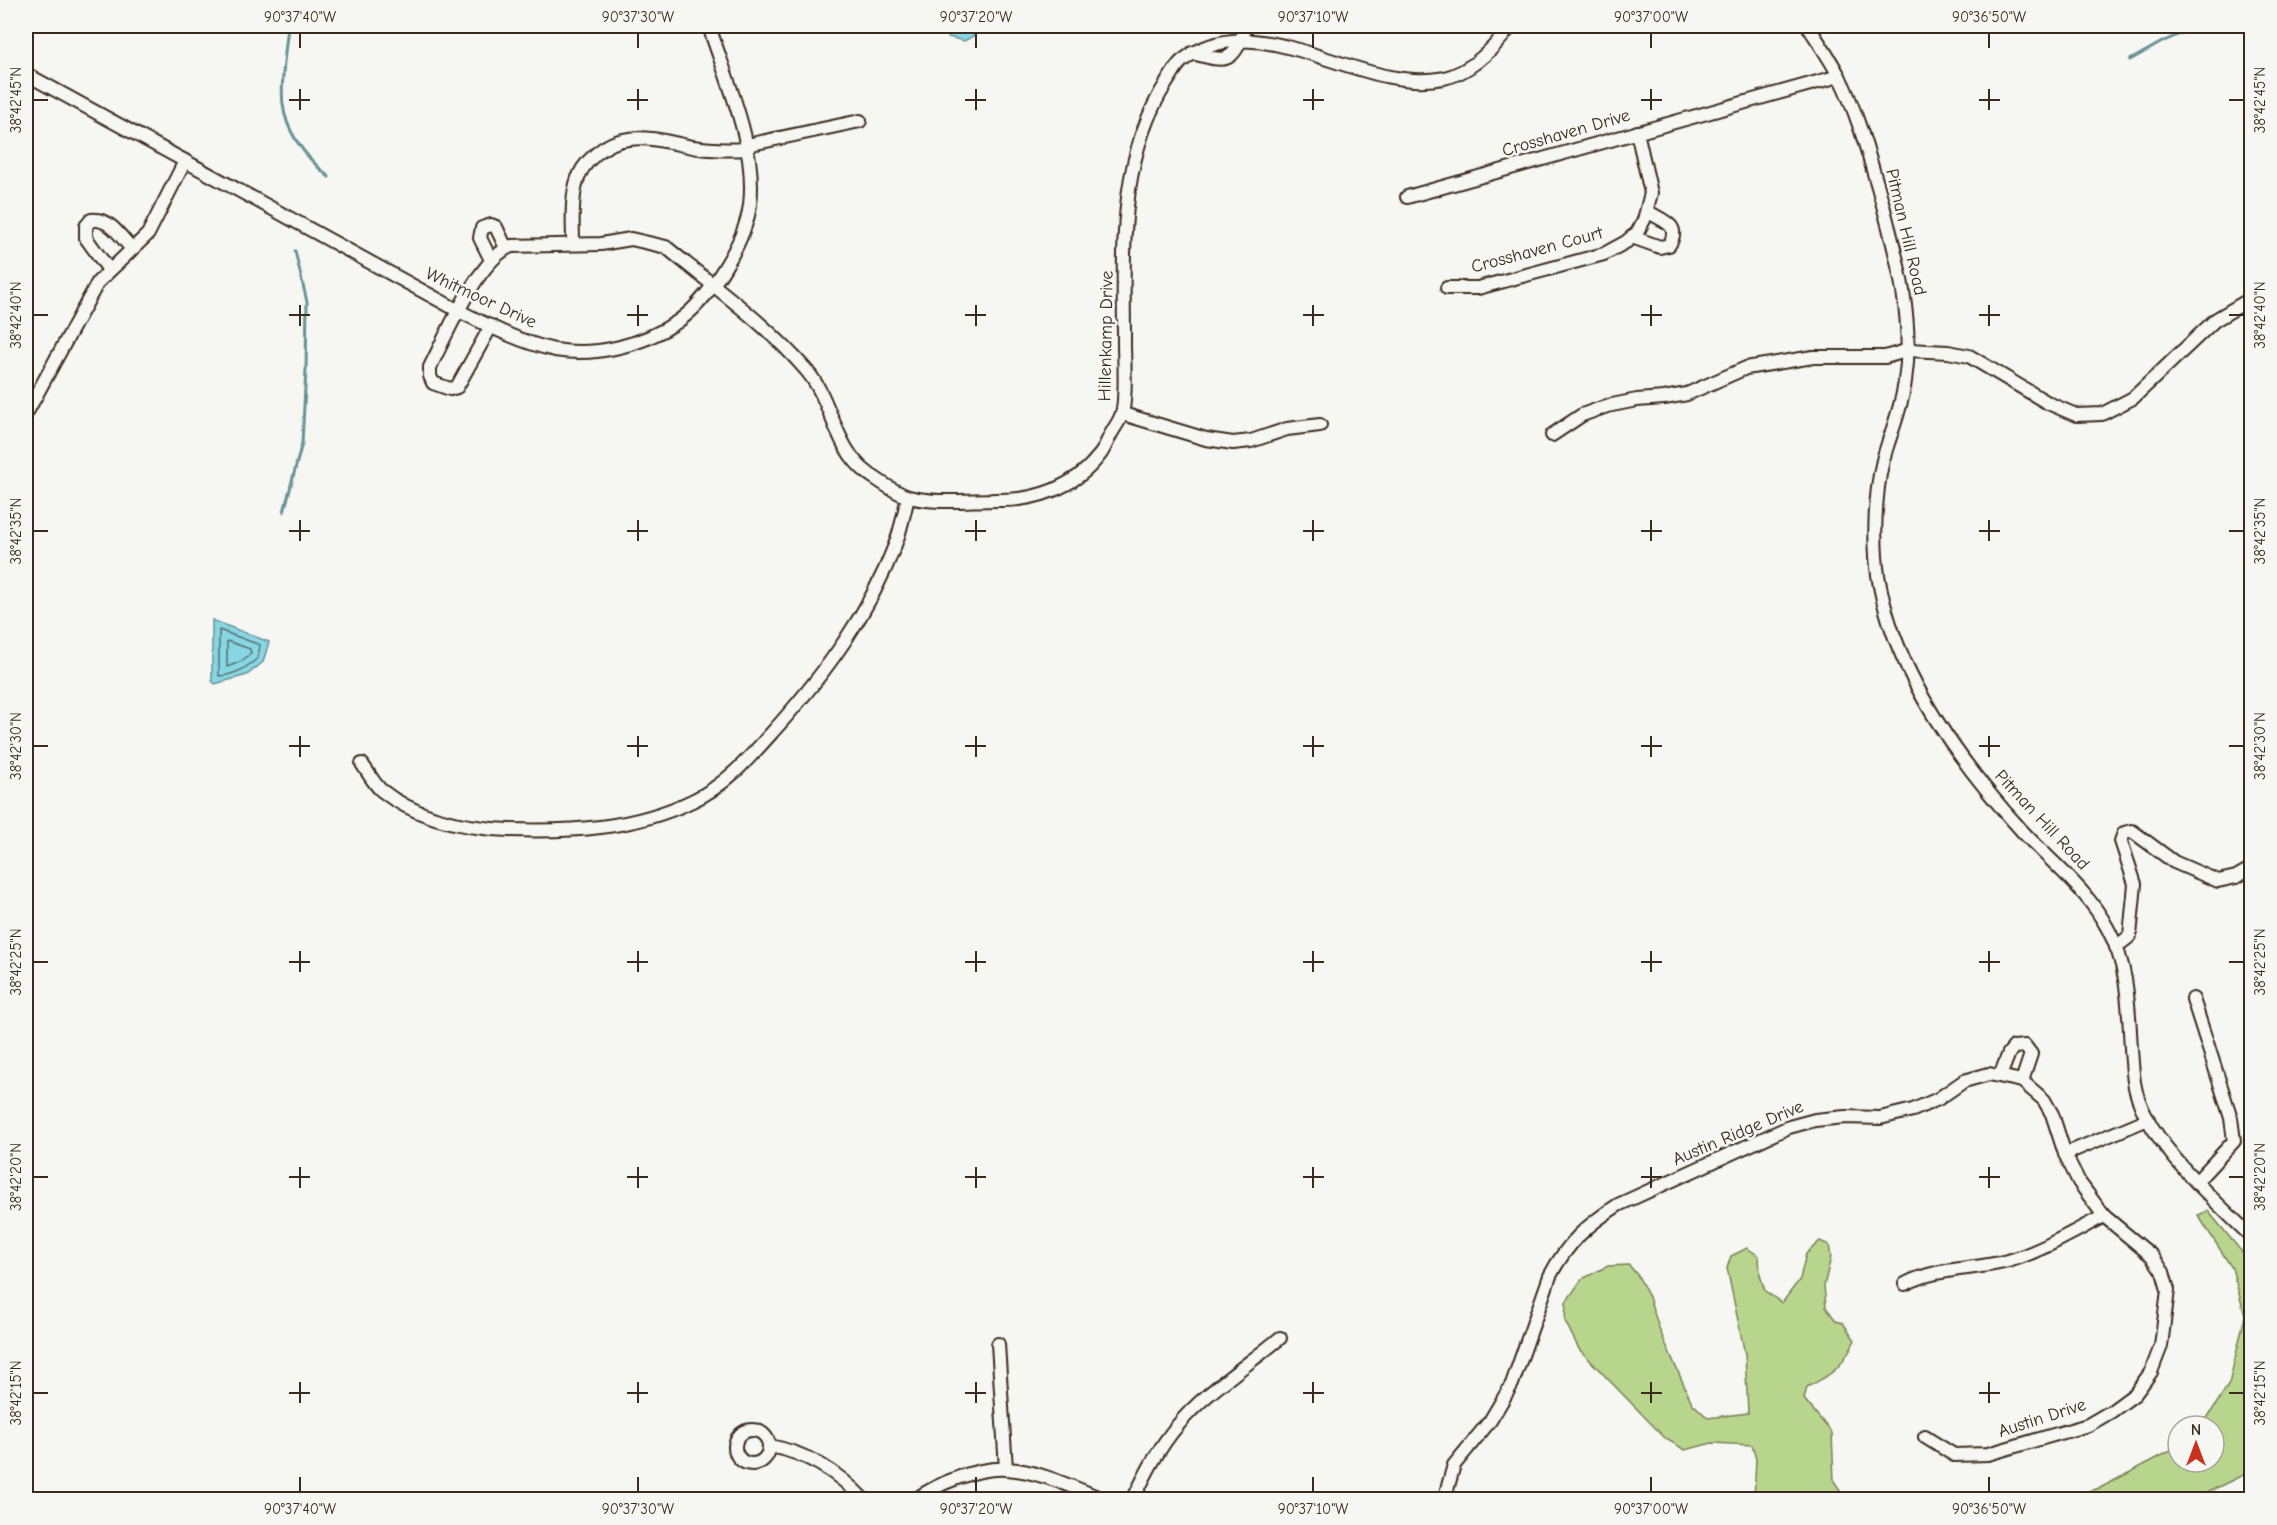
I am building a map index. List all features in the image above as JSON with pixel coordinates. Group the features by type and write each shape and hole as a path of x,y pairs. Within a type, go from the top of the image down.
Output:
{"street":[{"name":"Whitmoor Drive","path":"26,74 490,326 555,350 605,351 654,334 678,322 713,286 741,237 747,221 750,205 747,147 709,26"},
{"name":"Hillenkamp Drive","path":"506,248 601,244 631,239 666,247 781,344 806,370 821,393 845,447 864,470 908,497 1010,500 1055,490 1072,481 1099,457 1123,414 1125,231 1129,184 1139,139 1153,104 1181,62 1201,46 1243,34 1288,40 1394,76 1421,81 1447,78 1478,62 1511,26"},
{"name":"Pitman Hill Road","path":"1808,26 1839,76 1860,127 1895,246 1907,319 1909,351 1905,385 1878,481 1876,557 1878,579 1890,624 1923,700 1990,794 2091,901 2109,929 2126,978 2134,1085 2148,1119 2196,1182 2252,1237"},
{"path":"1192,53 1223,60 1232,57 1243,34"},
{"name":"Crosshaven Drive","path":"1407,197 1839,76"},
{"path":"573,244 573,204 576,182 587,161 607,146 627,139 652,139 724,151 860,121"},
{"name":"Crosshaven Court","path":"1447,288 1478,288 1604,254 1632,237 1644,220 1651,193 1637,132"},
{"path":"26,414 98,282 148,234 185,161"},
{"path":"1632,237 1660,247 1668,245 1674,237 1673,228 1667,222 1647,211"},
{"path":"109,270 86,238 86,226 91,220 101,219 107,223 132,249"},
{"path":"490,326 457,387 450,389 433,383 430,367 459,311 485,267 506,248 496,227 491,225 482,228 480,238 491,260"},
{"path":"1551,435 1582,415 1607,406 1687,394 1746,368 1813,357 1884,357 1909,351 1948,352 1969,356 2048,403 2076,415 2096,415 2116,408 2133,398 2215,320 2252,298"},
{"path":"1123,414 1206,439 1233,443 1251,441 1287,429 1320,425"},
{"path":"362,764 380,789 414,810 441,820 487,829 553,831 613,826 655,816 692,801 723,783 753,755 824,673 855,627 896,544 908,497"},
{"path":"2116,947 2130,936 2135,884 2121,840 2124,833 2132,831 2174,862 2218,881 2236,877 2252,868"},
{"path":"2193,999 2231,1118 2234,1141 2196,1182"},
{"path":"2000,1076 2008,1053 2014,1047 2025,1046 2031,1054 2022,1081"},
{"name":"Austin Ridge Drive","path":"1444,1500 1454,1465 1490,1421 1512,1384 1550,1276 1566,1249 1592,1222 1618,1205 1789,1127 1815,1120 1845,1117 1881,1118 1919,1107 1938,1099 1964,1081 1989,1074 2022,1081 2044,1100 2052,1114 2065,1154"},
{"path":"2065,1154 2148,1119"},
{"name":"Austin Drive","path":"1925,1437 1954,1455 1988,1454 2088,1425 2135,1394 2151,1372 2161,1346 2168,1290 2163,1272 2152,1256 2104,1216 2079,1182 2065,1154"},
{"path":"1905,1284 1921,1276 1938,1272 2007,1261 2032,1252 2104,1216"},
{"path":"1133,1500 1154,1459 1179,1424 1210,1395 1280,1338"},
{"path":"998,1344 1006,1469"},
{"path":"770,1446 782,1448 818,1463 835,1473 864,1500"},
{"path":"915,1500 941,1484 977,1473 1006,1469 1040,1476 1105,1500"}],"green space":[{"path":"2208,1211 2251,1263 2251,1471 2194,1499 2057,1499 2100,1488 2166,1453 2166,1474 2226,1474 2226,1414 2210,1414 2229,1384 2245,1316 2232,1268 2198,1215"},
{"path":"1820,1241 1829,1245 1831,1257 1824,1286 1826,1307 1836,1321 1843,1323 1855,1340 1836,1369 1807,1387 1804,1399 1832,1433 1834,1481 1846,1499 1754,1499 1756,1459 1752,1445 1712,1443 1685,1450 1666,1439 1579,1349 1565,1321 1566,1302 1582,1279 1608,1266 1629,1265 1638,1276 1649,1297 1660,1331 1692,1403 1708,1418 1748,1413 1745,1354 1727,1268 1731,1256 1747,1248 1759,1256 1760,1275 1765,1291 1782,1303 1800,1279 1806,1254"}],"water":[{"path":"934,26 980,26 975,35 964,41 948,37"},
{"path":"212,620 269,642 263,662 247,675 215,684 212,681"}],"waterway":[{"path":"288,26 282,86 285,115 299,145 329,177"},
{"path":"2130,60 2198,26"},
{"path":"284,512 302,443 306,369 307,302 295,251"}]}
